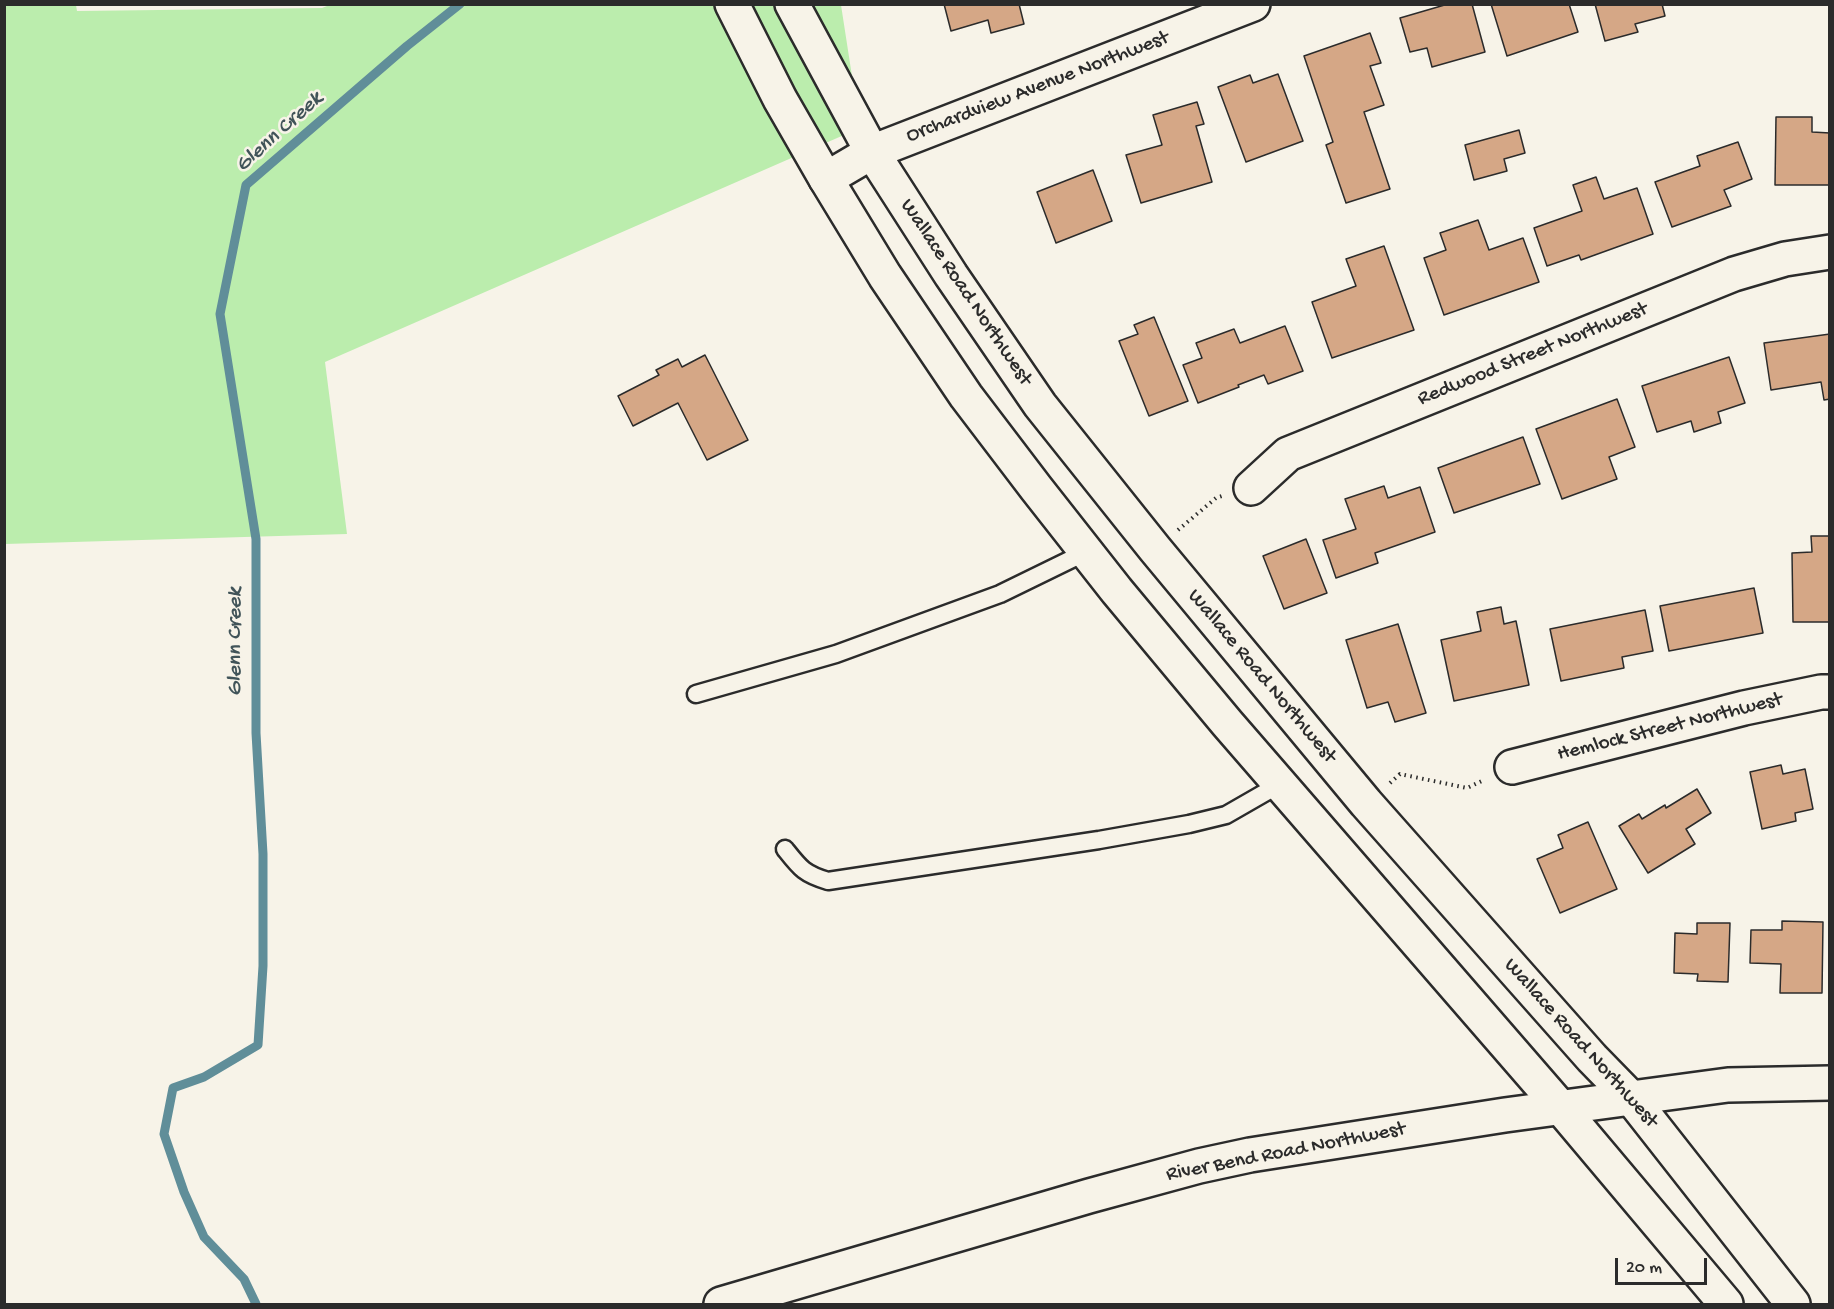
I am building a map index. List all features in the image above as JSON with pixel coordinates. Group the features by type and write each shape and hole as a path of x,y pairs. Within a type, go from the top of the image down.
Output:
{"main road":[{"path":"732,4 780,99 826,179 885,276 966,396 1086,552 1227,723 1560,1108 1726,1305"},
{"name":"Wallace Road Northwest","path":"792,4 872,152 951,276 1040,405 1155,549 1366,803 1592,1058 1632,1099 1793,1305"},
{"name":"Orchardview Avenue Northwest","path":"826,179 872,152 1254,4"},
{"name":"Redwood Street Northwest","path":"1251,488 1288,454 1734,274 1785,259 1830,252"},
{"name":"Hemlock Street Northwest","path":"1512,767 1744,708 1830,692"},
{"name":"River Bend Road Northwest","path":"721,1305 1089,1196 1199,1166 1318,1144 1560,1108 1728,1086 1830,1083"}],"lane":[{"path":"696,694 836,654 989,598 1086,552"},
{"path":"785,849 804,872 828,881 839,880 1189,824 1226,815 1280,784"}],"path":[{"path":"1155,549 1216,498 1251,488"},
{"path":"1366,803 1400,774 1467,788 1512,767"}],"green space":[{"path":"332,4 841,5 860,128 325,362 347,534 5,544 4,5 76,5 77,11 322,8"}],"building":[{"path":"944,4 1019,4 1024,24 991,33 988,20 951,31"},
{"path":"1448,4 1472,4 1485,52 1432,67 1427,48 1410,52 1400,18"},
{"path":"1491,4 1569,4 1578,32 1507,56"},
{"path":"1595,4 1662,4 1665,16 1635,24 1638,32 1605,41"},
{"path":"1370,33 1381,63 1370,66 1384,105 1364,112 1390,189 1346,203 1326,145 1333,142 1304,56"},
{"path":"1278,74 1303,141 1246,162 1218,87 1250,75 1253,83"},
{"path":"1197,102 1204,124 1196,126 1212,182 1141,203 1126,155 1162,145 1153,115"},
{"path":"1776,117 1812,117 1812,132 1830,133 1830,185 1775,185"},
{"path":"1519,130 1525,153 1504,159 1507,171 1474,180 1465,145"},
{"path":"1738,142 1752,179 1724,190 1731,206 1672,227 1655,182 1700,166 1697,156"},
{"path":"1093,170 1112,221 1056,243 1037,192"},
{"path":"1596,177 1604,199 1637,188 1653,234 1581,260 1579,255 1547,266 1534,228 1582,211 1573,185"},
{"path":"1478,220 1489,250 1523,238 1539,282 1444,315 1424,258 1446,250 1440,233"},
{"path":"1384,246 1414,330 1332,358 1312,302 1356,286 1346,259"},
{"path":"1154,317 1188,401 1149,416 1119,341 1138,334 1134,325"},
{"path":"1285,326 1303,371 1268,384 1264,375 1198,403 1183,365 1202,358 1196,343 1234,329 1240,343"},
{"path":"1830,334 1830,399 1824,400 1821,382 1771,390 1764,343"},
{"path":"705,355 748,440 707,460 678,403 633,426 618,396 659,375 656,370 678,359 682,367"},
{"path":"1729,357 1745,403 1718,412 1721,423 1694,432 1691,421 1657,432 1642,386"},
{"path":"1617,399 1635,447 1609,457 1617,479 1562,499 1536,429"},
{"path":"1523,437 1540,484 1454,513 1438,468"},
{"path":"1384,486 1388,498 1420,487 1435,532 1375,553 1378,563 1336,578 1323,540 1356,529 1345,499"},
{"path":"1811,536 1830,536 1830,622 1793,622 1792,553 1812,552"},
{"path":"1306,539 1327,593 1284,609 1263,556"},
{"path":"1754,588 1763,633 1669,651 1660,606"},
{"path":"1501,607 1504,624 1516,621 1529,685 1454,701 1441,640 1481,631 1477,612"},
{"path":"1645,610 1653,651 1622,657 1624,668 1561,681 1550,629"},
{"path":"1398,624 1426,713 1395,722 1388,702 1367,708 1346,640"},
{"path":"1781,765 1783,774 1805,769 1813,809 1795,813 1796,821 1762,829 1750,772"},
{"path":"1697,789 1711,813 1686,829 1695,844 1648,873 1619,826 1639,814 1642,819 1665,805 1666,808"},
{"path":"1588,822 1617,889 1560,913 1537,859 1563,848 1558,835"},
{"path":"1782,921 1823,922 1822,993 1780,993 1781,964 1750,963 1751,930 1782,930"},
{"path":"1697,923 1730,923 1728,982 1697,981 1698,974 1674,973 1675,933 1697,934"}],"waterway":[{"name":"Glenn Creek","path":"256,1304 244,1279 204,1237 184,1192 164,1134 173,1088 204,1077 258,1045 263,966 263,854 256,733 256,539 220,314 246,185 407,46 460,4"}]}
